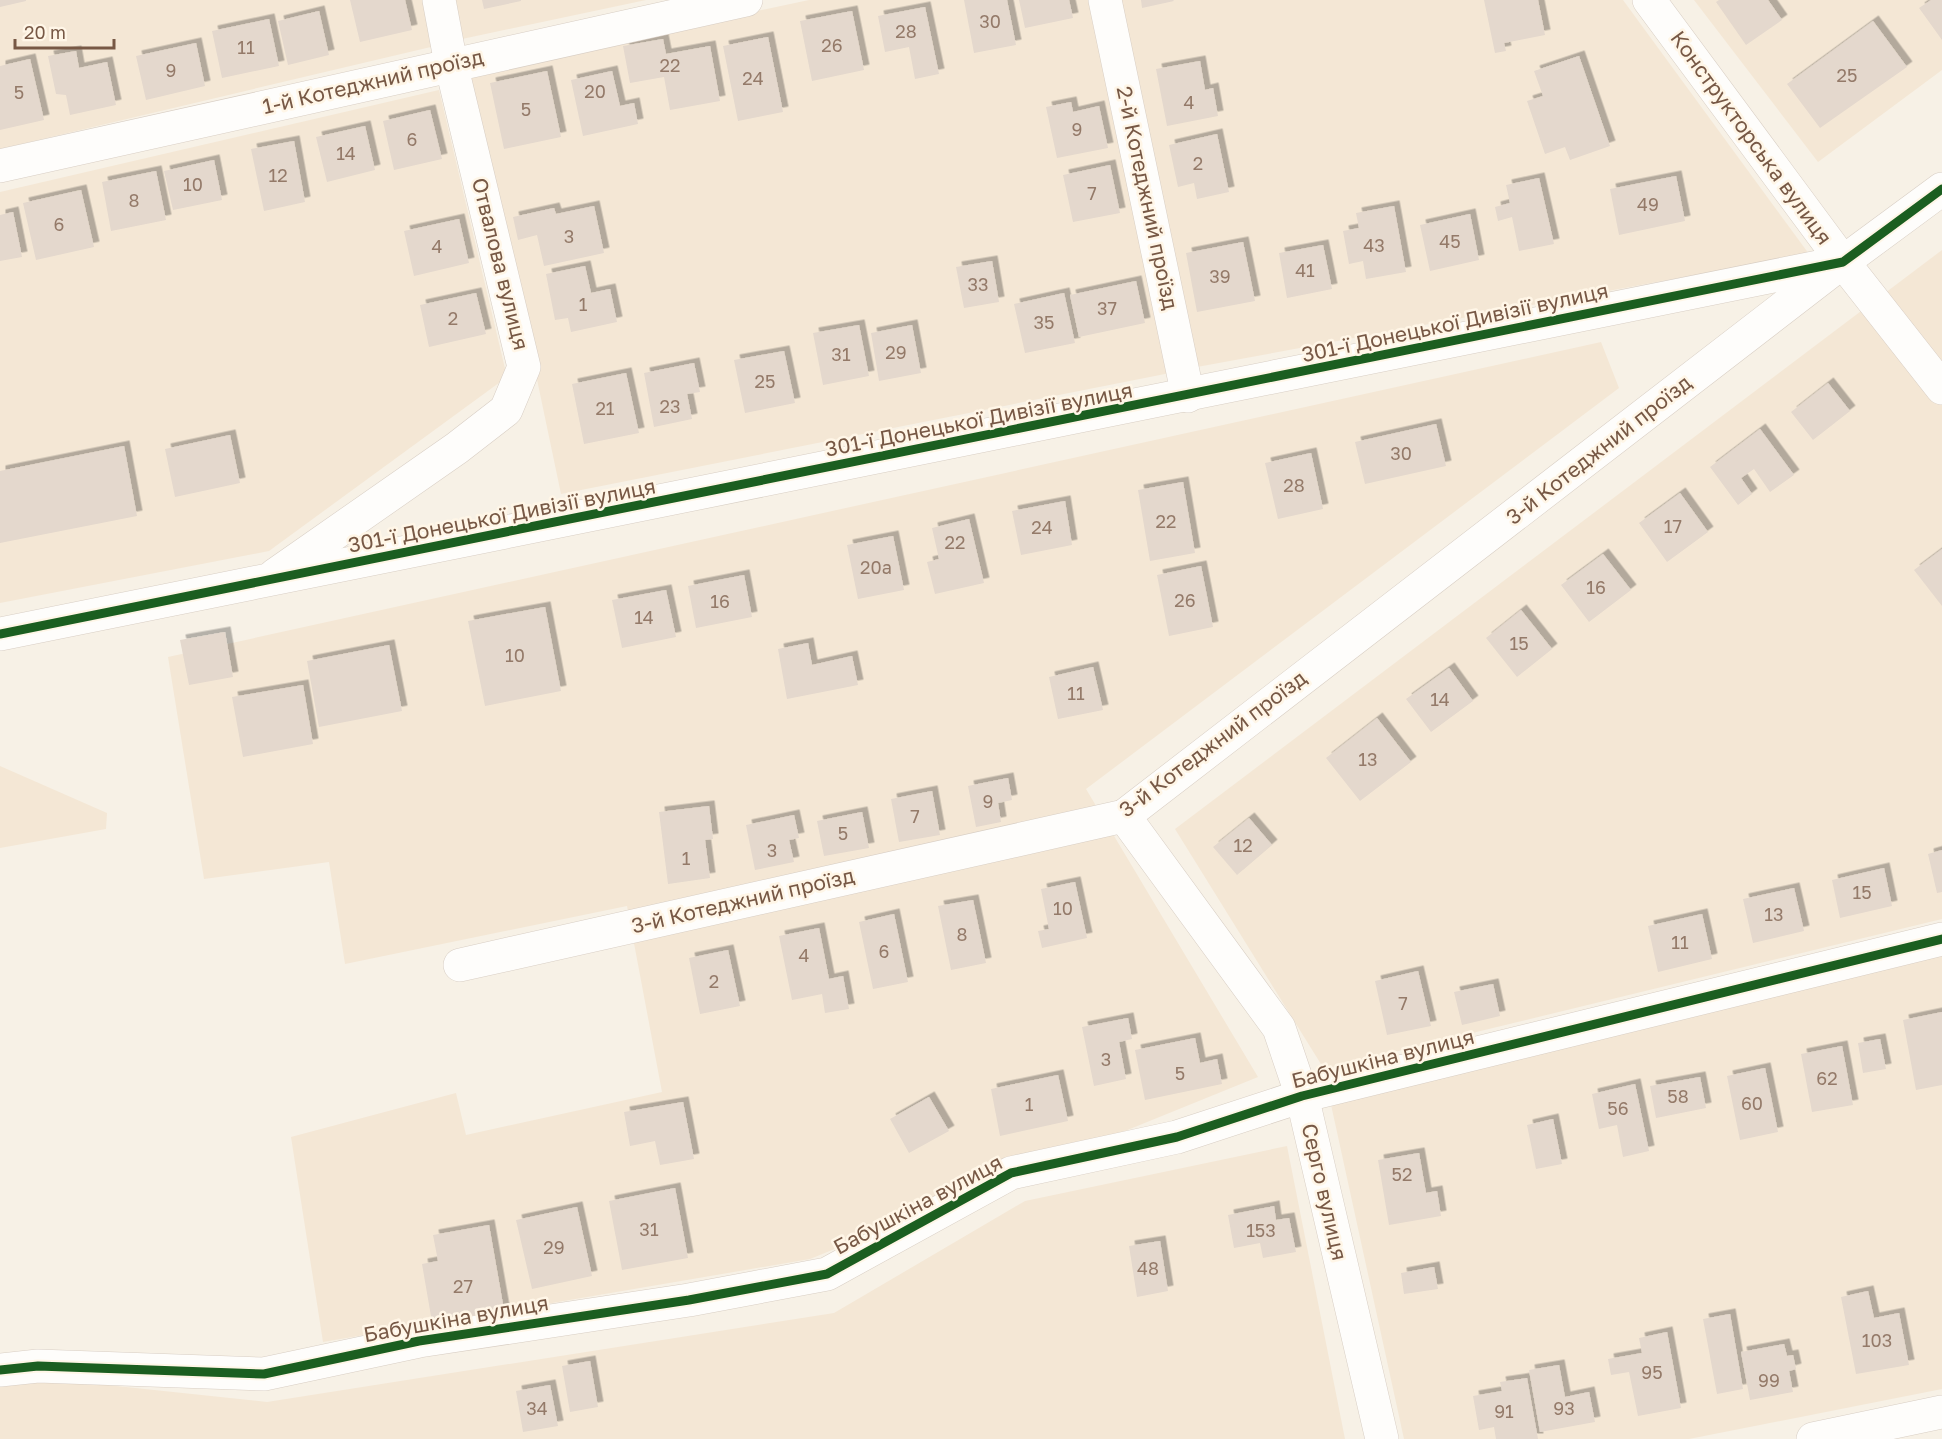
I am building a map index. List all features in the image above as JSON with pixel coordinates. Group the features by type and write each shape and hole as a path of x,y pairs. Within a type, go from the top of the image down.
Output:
{"street":[{"name":"Отвалова вулиця","path":"263,583 457,448 506,410 524,367 439,0"},
{"name":"1-й Котеджний проїзд","path":"0,166 746,0"},
{"name":"2-й Котеджний проїзд","path":"1106,0 1188,396"},
{"name":"Конструкторська вулиця","path":"1649,0 1843,262 1942,388"},
{"name":"301-ї Донецької Дивізії вулиця","path":"0,634 263,583 1843,262 1942,189"},
{"name":"3-й Котеджний проїзд","path":"460,965 1124,816 1843,262"},
{"name":"Серго вулиця","path":"1124,816 1279,1028 1302,1096 1382,1439"},
{"name":"Бабушкіна вулиця","path":"0,1370 38,1366 264,1374 419,1341 689,1300 827,1274 1011,1173 1178,1137 1302,1096 1942,939"},
{"path":"1813,1439 1905,1430 1942,1412"}],"shaded area":[{"path":"0,0 426,0 435,46 0,149"},
{"path":"455,0 646,0 462,39"},
{"path":"809,0 1092,0 1175,372 561,494 530,346 464,73"},
{"path":"1119,0 1623,0 1809,254 1197,367"},
{"path":"1694,0 1942,0 1942,70 1818,162"},
{"path":"439,90 507,377 269,551 0,603 0,192"},
{"path":"1942,250 1942,919 1324,1069 1175,829"},
{"path":"1601,342 1619,388 1086,789 1258,1077 810,1259 323,1342 291,1137 456,1093 466,1135 662,1092 627,906 345,964 329,862 204,879 168,657"},
{"path":"0,766 107,813 106,829 0,848"},
{"path":"1942,956 1942,1389 1689,1439 1404,1439 1330,1100"},
{"path":"1287,1146 1345,1439 0,1439 0,1385 50,1379 267,1402 834,1313 1025,1201"}],"building":[{"path":"0,0 26,0 26,1 0,7"},
{"path":"350,0 405,0 412,30 360,42"},
{"path":"482,0 521,0 521,1 484,9"},
{"path":"964,0 1007,0 1016,45 974,53"},
{"path":"1019,0 1069,0 1073,18 1025,28"},
{"path":"1141,0 1173,0 1174,1 1142,8"},
{"path":"1484,0 1538,0 1545,35 1504,43 1506,51 1495,53"},
{"path":"1719,0 1768,0 1782,20 1746,45 1716,2"},
{"path":"1931,0 1942,0 1942,40 1919,8"},
{"path":"925,7 939,74 915,79 909,47 885,52 878,16"},
{"path":"319,11 329,55 288,65 278,21"},
{"path":"852,11 864,70 812,81 800,21"},
{"path":"269,19 279,66 222,78 212,31"},
{"path":"1873,21 1907,67 1820,128 1787,84"},
{"path":"768,37 783,112 738,121 723,46"},
{"path":"663,39 666,54 710,46 720,101 670,110 664,77 630,83 623,46"},
{"path":"196,43 205,86 146,100 136,56"},
{"path":"76,51 79,68 107,62 116,105 70,115 66,95 56,94 48,56"},
{"path":"1579,56 1610,146 1570,160 1565,147 1545,154 1527,101 1543,96 1534,71"},
{"path":"30,59 44,120 0,130 0,66"},
{"path":"1200,61 1205,90 1213,88 1218,116 1167,126 1156,69"},
{"path":"547,71 561,137 504,149 490,83"},
{"path":"612,71 620,106 634,103 638,124 583,136 571,80"},
{"path":"1071,102 1073,112 1099,106 1108,148 1057,158 1046,107"},
{"path":"430,110 442,159 394,170 383,121"},
{"path":"365,126 375,170 327,182 316,137"},
{"path":"1217,134 1229,192 1197,199 1194,183 1178,187 1169,145"},
{"path":"294,141 305,202 264,211 251,149"},
{"path":"214,160 222,200 173,210 164,171"},
{"path":"1110,165 1120,213 1073,222 1063,175"},
{"path":"156,171 166,220 111,231 102,182"},
{"path":"1676,176 1685,221 1619,235 1610,189"},
{"path":"1539,178 1554,244 1519,251 1512,217 1498,221 1495,207 1510,203 1506,185"},
{"path":"81,190 94,247 36,260 23,203"},
{"path":"594,206 604,253 544,266 537,235 518,240 513,217 554,208 556,214"},
{"path":"1394,206 1406,272 1366,279 1363,261 1349,264 1343,231 1359,228 1356,213"},
{"path":"13,212 22,257 0,261 0,215"},
{"path":"1470,214 1479,260 1430,271 1420,225"},
{"path":"459,219 469,263 414,276 404,231"},
{"path":"1243,242 1255,301 1197,312 1186,253"},
{"path":"1323,245 1332,289 1287,298 1279,253"},
{"path":"992,261 999,302 964,308 956,267"},
{"path":"585,266 591,293 610,289 617,322 571,332 568,318 555,320 546,274"},
{"path":"1136,281 1145,323 1079,337 1070,295"},
{"path":"476,293 486,334 429,347 420,305"},
{"path":"1064,293 1075,343 1025,353 1014,304"},
{"path":"859,325 869,376 823,385 813,333"},
{"path":"912,325 921,373 879,381 871,333"},
{"path":"784,351 795,403 745,413 734,360"},
{"path":"694,363 700,392 687,394 692,419 654,427 644,373"},
{"path":"626,373 639,433 584,444 572,384"},
{"path":"1828,383 1850,411 1813,440 1791,412"},
{"path":"1436,424 1446,466 1365,484 1355,442"},
{"path":"1760,429 1794,475 1770,492 1754,469 1741,478 1752,494 1738,505 1710,467"},
{"path":"230,435 240,483 175,497 165,449"},
{"path":"124,446 137,516 0,543 0,471"},
{"path":"1311,453 1323,509 1278,519 1265,463"},
{"path":"1183,482 1195,553 1150,561 1138,490"},
{"path":"1680,493 1708,532 1667,562 1639,523"},
{"path":"1065,501 1072,545 1021,555 1012,511"},
{"path":"969,519 984,583 935,594 927,562 939,559 932,528"},
{"path":"893,536 904,590 858,599 847,545"},
{"path":"1942,549 1942,606 1914,570"},
{"path":"1603,554 1631,590 1589,622 1561,585"},
{"path":"1201,566 1213,627 1169,636 1157,575"},
{"path":"744,575 752,617 696,628 688,586"},
{"path":"666,590 676,637 622,648 612,600"},
{"path":"545,607 561,691 485,706 468,621"},
{"path":"1521,610 1552,649 1517,677 1486,638"},
{"path":"225,632 233,677 189,685 180,640"},
{"path":"808,643 812,665 852,656 858,685 787,699 778,649"},
{"path":"389,645 402,711 319,727 307,661"},
{"path":"1093,667 1103,710 1058,719 1049,677"},
{"path":"1449,668 1473,701 1431,732 1406,699"},
{"path":"303,685 313,744 243,757 232,697"},
{"path":"1377,718 1411,762 1360,801 1326,758"},
{"path":"1008,778 1012,800 998,803 1001,822 976,827 968,786"},
{"path":"932,791 940,835 899,842 891,799"},
{"path":"709,806 713,839 705,840 710,878 668,884 659,812"},
{"path":"862,812 869,848 824,856 817,821"},
{"path":"794,815 799,838 789,840 794,862 755,870 746,825"},
{"path":"1249,818 1272,845 1237,875 1213,847"},
{"path":"1942,850 1942,892 1937,893 1928,854"},
{"path":"1884,868 1892,906 1840,918 1832,880"},
{"path":"1075,882 1087,938 1042,948 1038,931 1049,929 1041,889"},
{"path":"1794,888 1804,931 1753,943 1743,899"},
{"path":"973,900 986,963 951,970 938,906"},
{"path":"894,914 908,982 873,989 859,922"},
{"path":"1702,914 1712,959 1658,972 1648,926"},
{"path":"819,928 829,979 843,976 849,1009 825,1013 822,994 792,1000 779,936"},
{"path":"728,950 740,1006 700,1014 689,958"},
{"path":"1418,971 1431,1026 1387,1035 1375,981"},
{"path":"1493,984 1500,1016 1462,1025 1454,992"},
{"path":"1942,1012 1942,1085 1916,1090 1903,1020"},
{"path":"1128,1018 1132,1039 1119,1042 1126,1079 1094,1086 1082,1027"},
{"path":"1195,1038 1200,1063 1217,1059 1222,1084 1145,1100 1135,1050"},
{"path":"1880,1039 1886,1069 1863,1073 1858,1043"},
{"path":"1842,1046 1853,1105 1812,1112 1801,1054"},
{"path":"1765,1068 1778,1132 1740,1140 1727,1076"},
{"path":"1058,1075 1068,1121 1000,1136 991,1089"},
{"path":"1700,1077 1706,1108 1656,1118 1650,1086"},
{"path":"1635,1084 1649,1151 1623,1157 1617,1125 1599,1129 1592,1094"},
{"path":"929,1097 949,1131 909,1153 890,1119"},
{"path":"683,1102 694,1159 660,1165 655,1141 630,1146 624,1112"},
{"path":"1553,1119 1562,1164 1536,1169 1527,1125"},
{"path":"1419,1153 1426,1193 1437,1191 1441,1216 1389,1225 1378,1160"},
{"path":"675,1188 688,1258 622,1270 609,1201"},
{"path":"1274,1206 1276,1220 1289,1218 1296,1252 1263,1258 1260,1243 1234,1248 1228,1215"},
{"path":"577,1207 592,1276 532,1289 516,1220"},
{"path":"489,1225 504,1310 432,1322 422,1264 438,1261 433,1235"},
{"path":"1160,1241 1168,1291 1137,1297 1129,1246"},
{"path":"1434,1267 1438,1289 1404,1294 1401,1273"},
{"path":"1868,1291 1874,1318 1899,1313 1909,1365 1856,1374 1841,1297"},
{"path":"1730,1314 1743,1389 1717,1394 1703,1319"},
{"path":"1667,1332 1681,1408 1638,1416 1629,1372 1611,1375 1608,1359 1642,1353 1639,1338"},
{"path":"1784,1344 1787,1356 1793,1355 1796,1369 1789,1371 1793,1392 1750,1400 1741,1352"},
{"path":"590,1361 598,1407 570,1412 562,1366"},
{"path":"1559,1365 1565,1397 1589,1392 1595,1422 1540,1432 1529,1370"},
{"path":"1527,1378 1538,1439 1496,1439 1494,1427 1479,1430 1473,1396 1502,1391 1500,1382"},
{"path":"550,1385 558,1426 523,1432 516,1391"}],"cycle path":[{"path":"0,634 1843,262 1942,189"},
{"path":"0,1370 38,1366 264,1374 419,1341 689,1300 827,1274 1011,1173 1177,1137 1302,1096 1942,939"}]}
